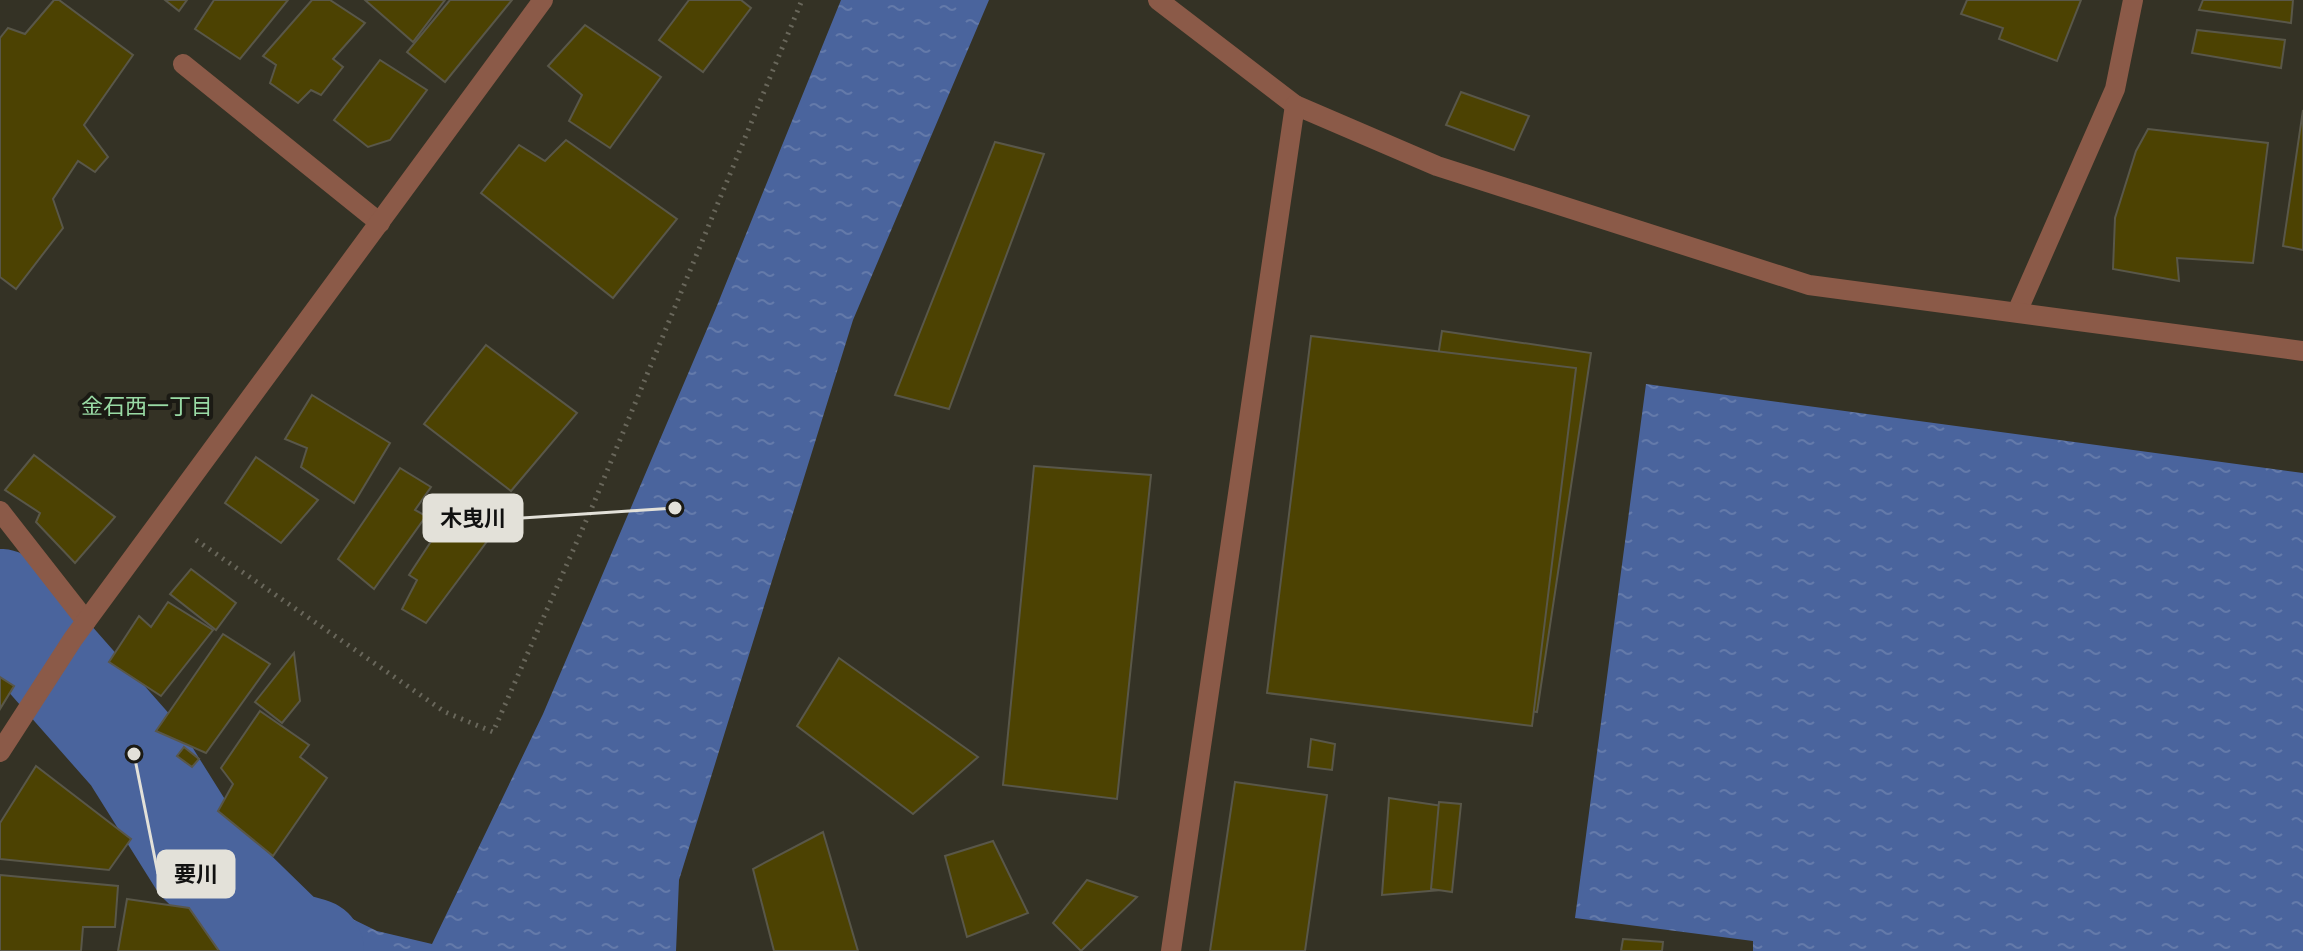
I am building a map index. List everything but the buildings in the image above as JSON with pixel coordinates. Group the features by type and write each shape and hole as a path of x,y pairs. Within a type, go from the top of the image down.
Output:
{"street":[{"path":"0,752 73,639 543,0"},
{"path":"1158,0 1295,105 1437,166 1809,285 2303,351"},
{"path":"2017,312 2115,89 2133,0"},
{"path":"183,64 380,223"},
{"path":"1171,951 1295,105"},
{"path":"0,511 86,621"}],"path":[{"path":"162,517 445,712 493,732 593,505 802,0"}],"water":[{"path":"841,0 989,0 853,320 679,880 676,951 243,951 219,919 291,889 377,931 432,944 543,714 716,308"},
{"path":"1646,384 2303,473 2303,951 1753,951 1753,941 1575,918"}],"waterway":[{"path":"0,602 134,754 201,861 286,944 311,951"}],"place":[{"name":"木曳川","path":"675,508"},
{"name":"要川","path":"134,754"}],"district":[{"name":"金石西一丁目","path":"147,406"}]}
